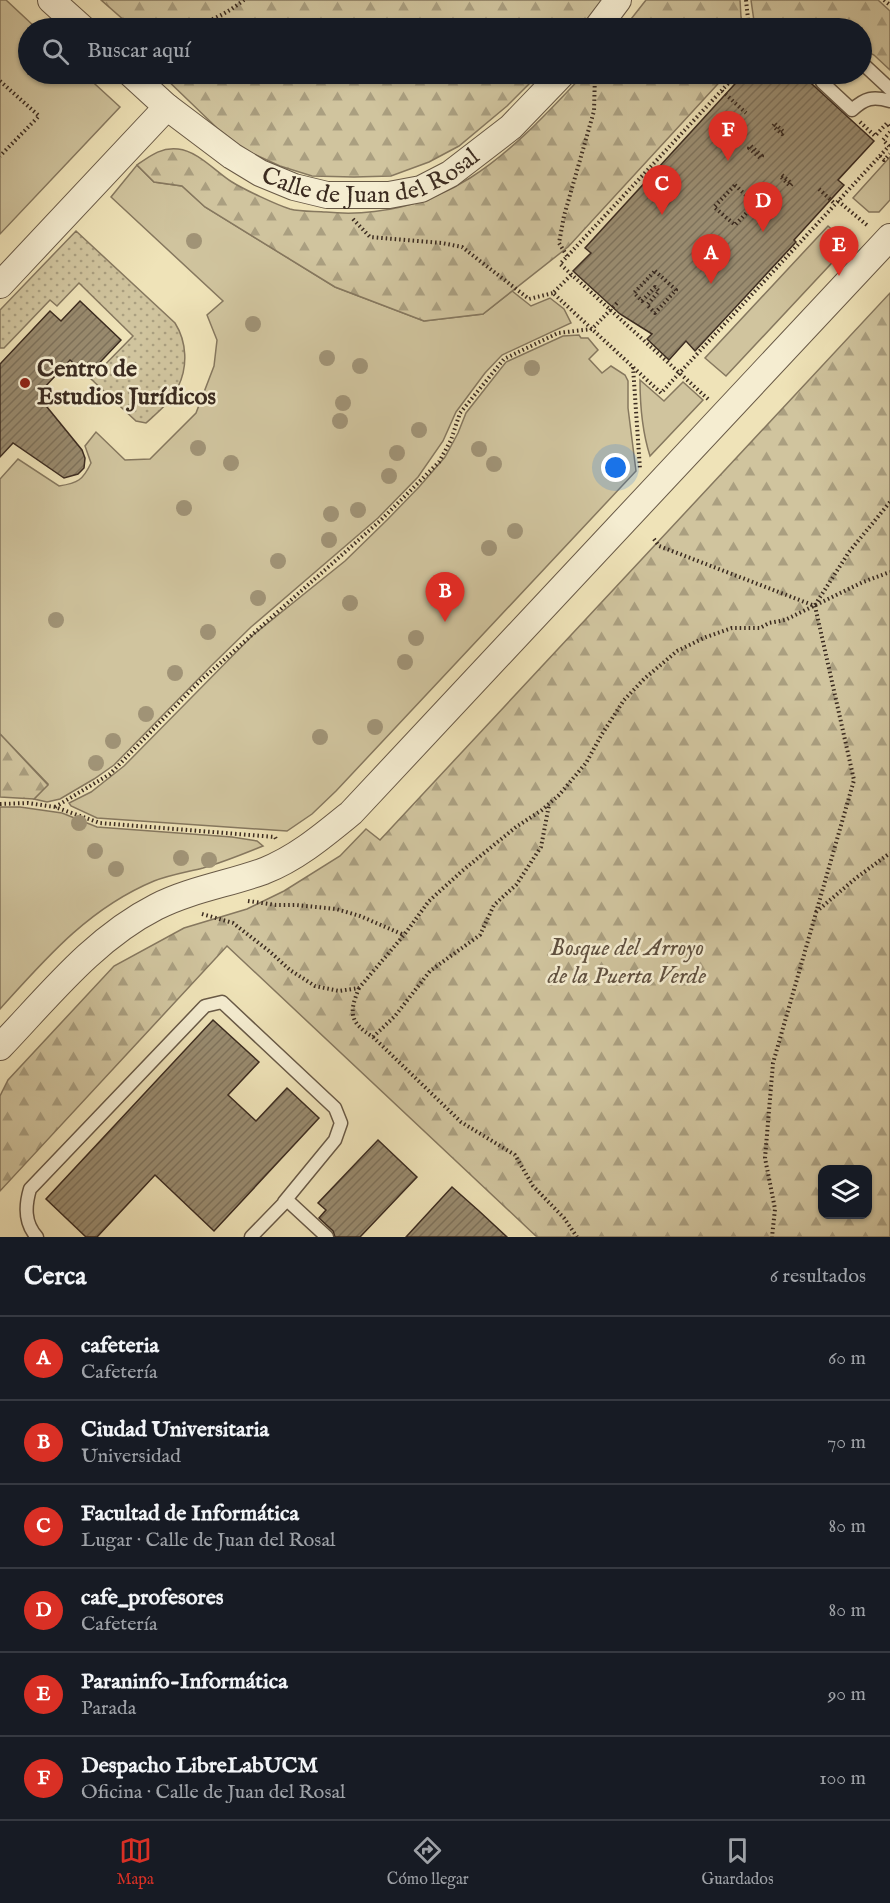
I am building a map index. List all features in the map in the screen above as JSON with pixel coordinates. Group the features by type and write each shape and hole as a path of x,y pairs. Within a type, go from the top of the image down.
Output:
{"street":[{"path":"51,0 71,18"},
{"path":"604,18 618,0"},
{"name":"Calle de Juan del Rosal","path":"142,84 167,107 232,156 260,173 327,195 389,195 421,189 450,174 511,127 552,84"},
{"path":"0,285 167,107"},
{"path":"0,1047 85,958 136,918 157,906 256,873 284,861 322,837 351,813 882,234"}],"lane":[{"path":"872,73 890,89"},
{"path":"824,84 852,110 862,100 873,97 890,101"},
{"path":"37,1237 30,1229 26,1214 26,1201 30,1189 205,1006 222,1002 334,1108 342,1123 335,1140 284,1202 251,1237"},
{"path":"284,1202 287,1200 327,1237"}],"path":[{"path":"213,18 224,14 244,0"},
{"path":"746,0 748,18"},
{"path":"884,0 890,5"},
{"path":"0,81 39,116 0,156"},
{"path":"567,256 559,243 564,216 594,111 595,84"},
{"path":"711,402 560,264 728,84"},
{"path":"722,90 746,113"},
{"path":"852,110 854,116 875,136 886,123 890,127"},
{"path":"553,293 661,393 889,146 883,140 890,132"},
{"path":"880,156 884,160 890,154"},
{"path":"735,185 755,204 735,225 714,207 735,185"},
{"path":"819,189 882,234"},
{"path":"349,214 370,237 442,243 462,247 529,299 553,293 571,274"},
{"path":"655,271 676,290 655,313 646,305 659,291 655,287 642,301 634,293 655,271"},
{"path":"54,807 110,774 199,682 381,520 439,462 451,440 460,413 504,359 558,333 592,329 619,301"},
{"path":"633,367 639,479"},
{"path":"771,1237 775,1209 765,1158 773,1063 854,780 815,606 849,552 890,502"},
{"path":"654,539 659,546 815,606"},
{"path":"577,1237 564,1218 533,1186 515,1155 460,1122 373,1037 358,1027 351,1008 359,988 429,902 462,871 516,827 549,804 586,763 624,700 644,679 677,651 732,628 760,628 769,623 785,620 863,582 890,572"},
{"path":"0,804 28,803 54,807 100,824 276,837 279,844"},
{"path":"373,1037 395,1016 430,970 480,935 494,905 516,885 541,847 549,804"},
{"path":"816,912 890,853"},
{"path":"243,900 336,909 360,916 404,935"},
{"path":"192,910 233,923 290,970 315,986 339,991 359,988"}],"green space":[{"path":"0,0 6,0 25,18 18,18 18,84 95,84 120,107 0,234"},
{"path":"101,0 603,0 588,18 122,18"},
{"path":"646,0 740,0 741,18 632,18"},
{"path":"751,0 878,0 890,11 890,70 872,54 872,18 754,18"},
{"path":"171,84 529,84 507,106 459,146 429,162 391,176 312,176 280,166 247,151 217,128"},
{"path":"574,84 718,84 568,247 483,314 424,321 335,287 205,207 182,186 154,182 137,165 161,151 178,149 200,158 237,185 290,209 345,213 382,211 419,202 470,178 501,156"},
{"path":"890,157 890,200 879,212 869,212 853,198"},
{"path":"137,165 154,182 182,186 205,207 335,287 424,321 483,314 512,291 531,306 550,298 564,309 571,323 502,355 485,373 456,412 443,441 418,477 378,518 251,627 114,765 60,799 47,802 34,799 48,784 0,734 0,479 18,459 59,486 71,484 82,477 91,463 85,446 96,432 125,460 150,459 196,413 214,366 217,340 207,315 223,301 111,197"},
{"path":"828,226 844,240 846,245 843,251 726,376 705,358"},
{"path":"76,231 175,323 182,338 185,363 178,387 168,402 146,423 136,421 91,379 133,336 79,283 57,306 50,300 4,348 0,348 0,310"},
{"name":"Bosque del Arroyo de la Puerta Verde","path":"890,293 890,1237 537,1237 227,946 0,1191 0,1096 8,1080 114,966 184,928 247,909 284,891 340,856 366,829 380,840"},
{"path":"579,335 581,338 588,338 598,350 589,359 602,373 611,366 625,375 628,381 628,408 636,471 312,814 287,831 97,818 71,806 69,803 91,792 124,766 253,635 345,561 387,520 445,457 466,413 506,362 563,336"},
{"path":"640,380 664,401 683,382 703,400 650,456 642,419"},
{"path":"0,734 48,785 34,799 0,797"},
{"path":"0,807 20,807 62,813 97,827 232,837 257,841 263,846 211,866 154,881 109,905 52,953 0,1009"}],"building":[{"path":"735,84 812,84 874,141 838,180 844,185 794,240 796,242 695,351 686,341 669,360 647,339 652,334 620,314 573,271 591,253 585,248"},
{"name":"Centro de Estudios Jurídicos","path":"80,301 121,340 87,376 70,360 43,389 54,400 47,407 82,450 85,458 84,468 78,474 64,478 13,443 0,457 0,364 50,311 61,321"},
{"path":"213,1020 259,1062 228,1095 256,1121 287,1088 319,1118 214,1231 155,1175 97,1237 86,1237 46,1199"},
{"path":"378,1140 417,1177 360,1237 335,1237 333,1231 319,1218 326,1210 318,1203"},
{"path":"452,1187 479,1211 507,1237 406,1237"}],"place":[{"name":"Despacho LibreLabUCM","path":"728,161"},
{"name":"Facultad de Informática","path":"662,215"},
{"name":"cafe_profesores","path":"763,232"},
{"name":"Paraninfo-Informática","path":"839,276"},
{"name":"cafeteria","path":"711,284"},
{"name":"Centro de Estudios Jurídicos","path":"25,383"},
{"name":"Ciudad Universitaria","path":"445,622"}]}
